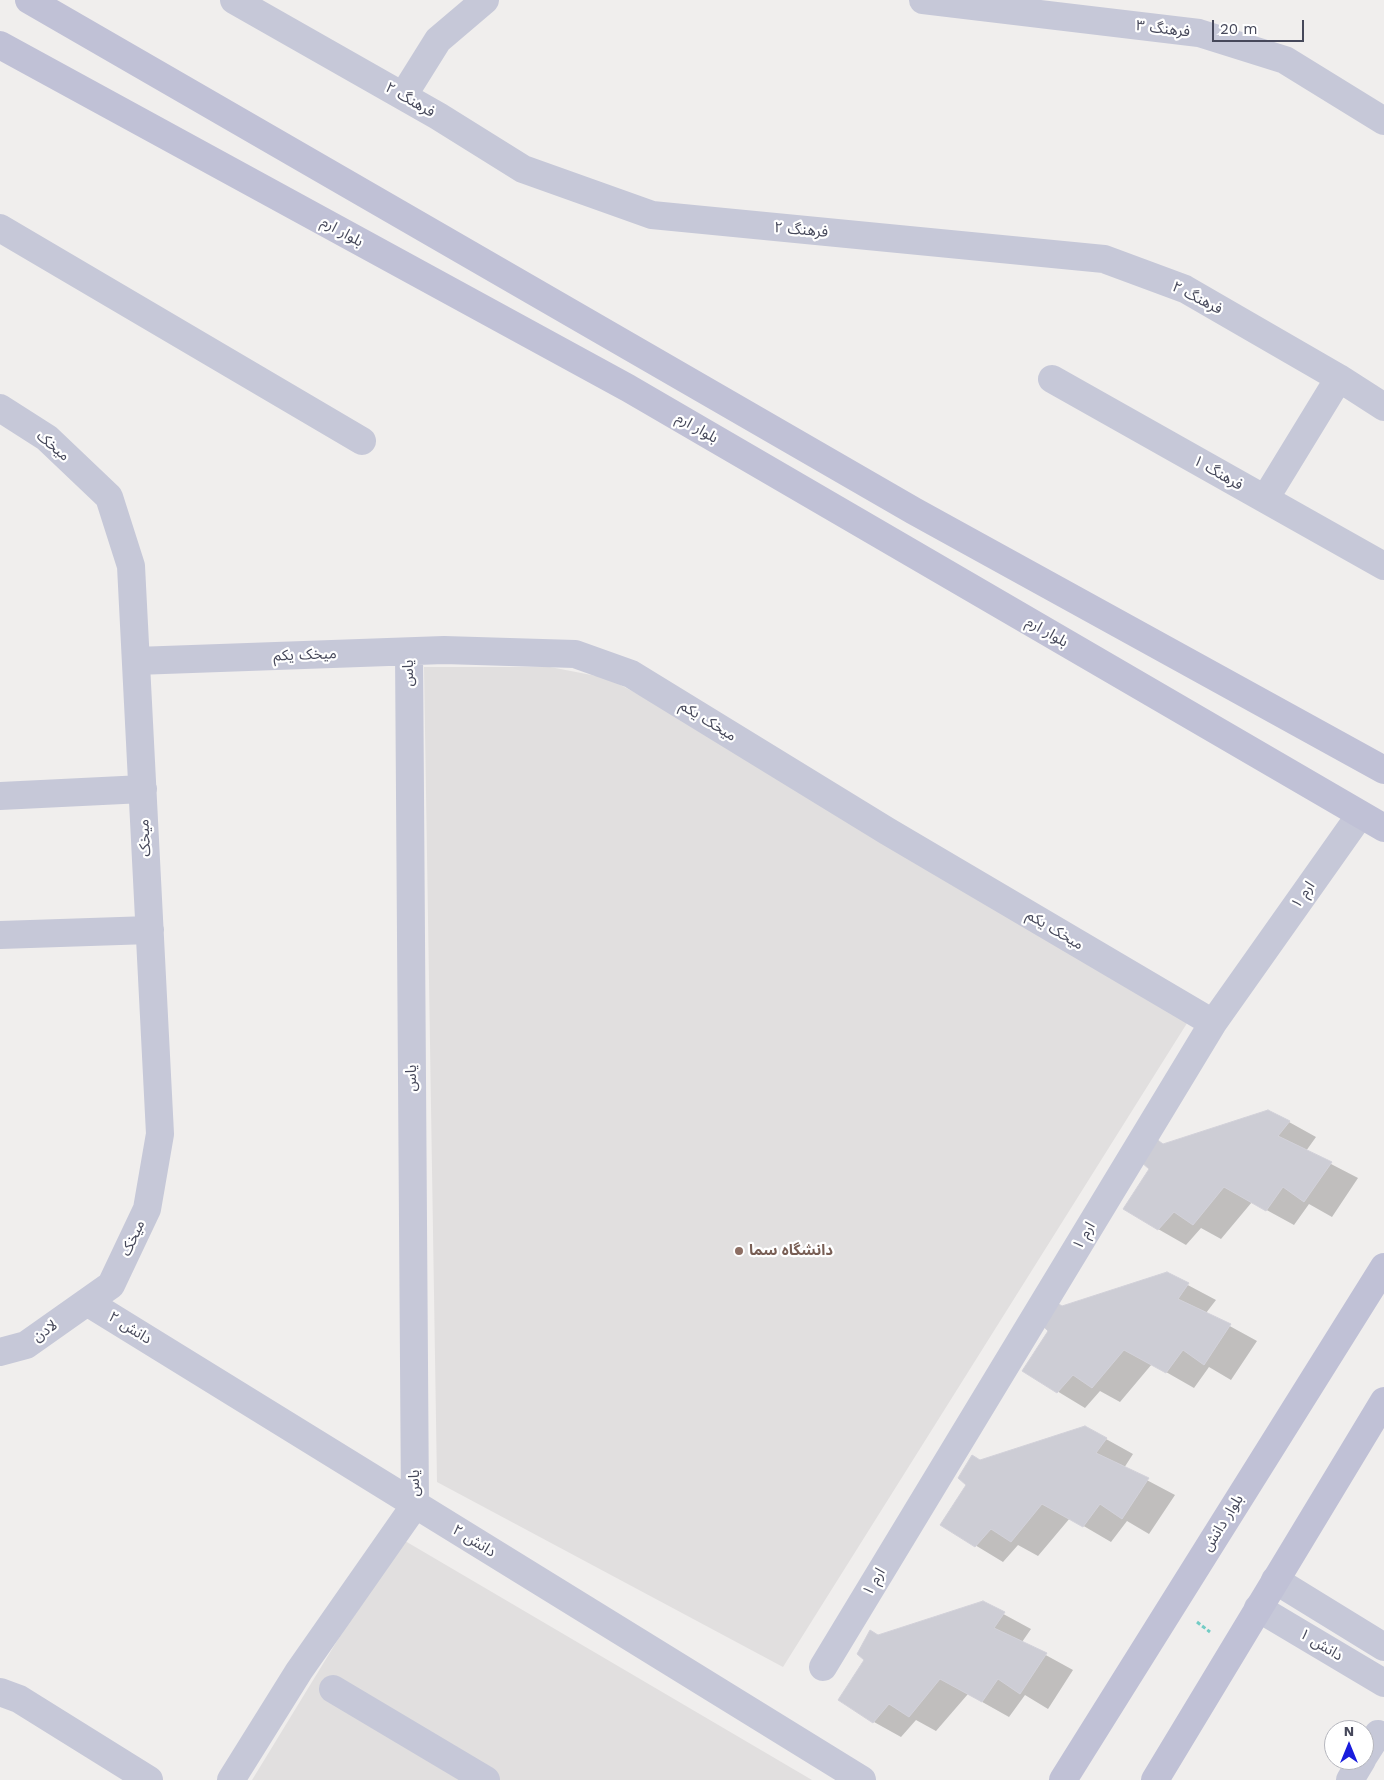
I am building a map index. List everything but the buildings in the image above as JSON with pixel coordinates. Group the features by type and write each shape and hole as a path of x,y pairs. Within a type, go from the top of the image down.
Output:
{"street":[{"path":"29,0 914,511 1384,770"},
{"name":"فرهنگ ۲","path":"234,0 403,96 523,170 652,215 1104,259 1185,289 1339,378 1384,407"},
{"path":"403,96 438,40 486,0"},
{"name":"فرهنگ ۳","path":"923,0 963,2 1199,33 1284,60 1384,121"},
{"name":"بلوار ارم","path":"0,44 628,388 1384,828"},
{"path":"353,238 372,198"},
{"path":"0,228 362,441"},
{"path":"1264,499 1339,378"},
{"name":"فرهنگ ۱","path":"1052,379 1384,566"},
{"name":"میخک","path":"0,408 47,438 109,498 130,566 160,1134 148,1208 111,1284 87,1302"},
{"name":"میخک یکم","path":"136,661 409,652 575,654 632,674 887,831 1213,1023"},
{"name":"یاس","path":"409,652 415,1505"},
{"path":"0,796 143,789"},
{"name":"ارم ۱","path":"823,1666 1213,1023 1360,815"},
{"path":"0,935 150,930"},
{"name":"بلوار دانش","path":"1063,1780 1384,1267"},
{"name":"دانش ۲","path":"87,1302 862,1780"},
{"name":"لادن","path":"0,1352 26,1345 87,1302"},
{"path":"1155,1780 1384,1401"},
{"path":"231,1780 299,1671 415,1505"},
{"name":"دانش ۱","path":"1275,1580 1384,1647"},
{"name":"دانش ۱","path":"1258,1608 1384,1683"},
{"path":"333,1689 486,1780"},
{"path":"0,1692 19,1699 149,1780"}],"path":[{"path":"1172,1604 1234,1649"}],"shaded area":[{"name":"دانشگاه سما","path":"424,667 550,667 607,678 657,704 1189,1020 783,1667 437,1482"},
{"path":"400,1538 812,1780 252,1780"}],"place":[{"name":"دانشگاه سما","path":"739,1251"}]}
